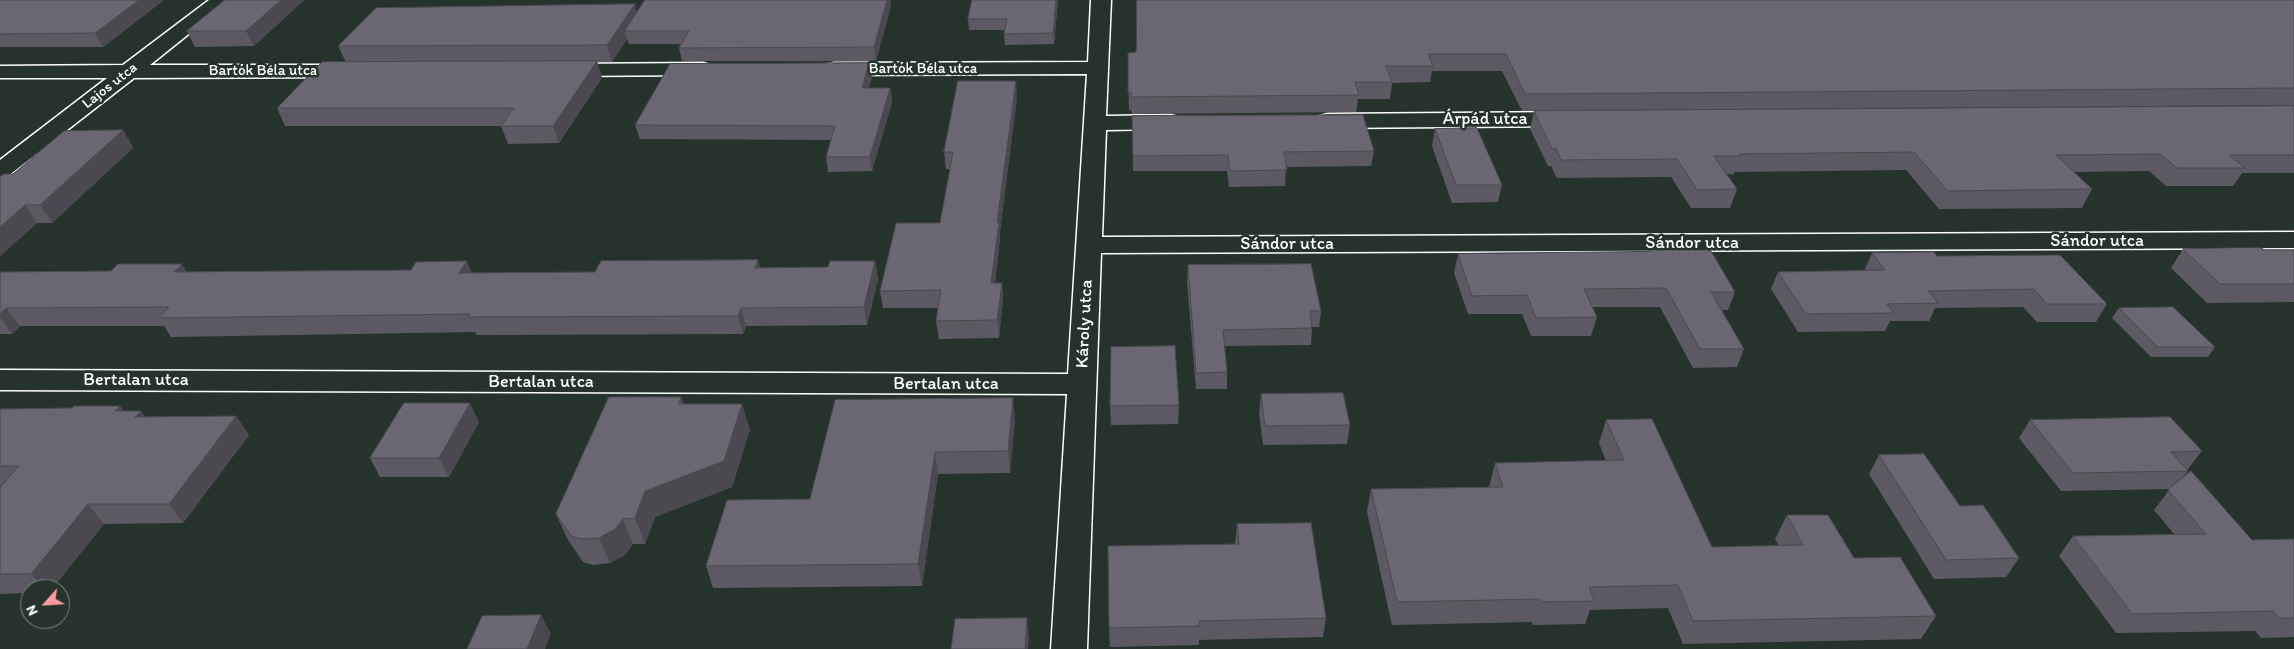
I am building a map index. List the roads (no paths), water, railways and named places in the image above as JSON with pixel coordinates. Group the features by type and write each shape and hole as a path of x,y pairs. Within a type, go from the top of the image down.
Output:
{"street":[{"name":"Lajos utca","path":"0,172 221,0"},
{"name":"Károly utca","path":"1069,649 1096,123 1096,68 1101,0"},
{"name":"Bartók Béla utca","path":"817,69 1096,68"},
{"path":"538,70 727,69"},
{"name":"Bartók Béla utca","path":"0,72 368,71"},
{"name":"Árpád utca","path":"1304,121 1592,119"},
{"path":"1096,123 1195,122"},
{"name":"Sándor utca","path":"1090,245 2294,240"},
{"name":"Bertalan utca","path":"0,380 1082,384"}]}
